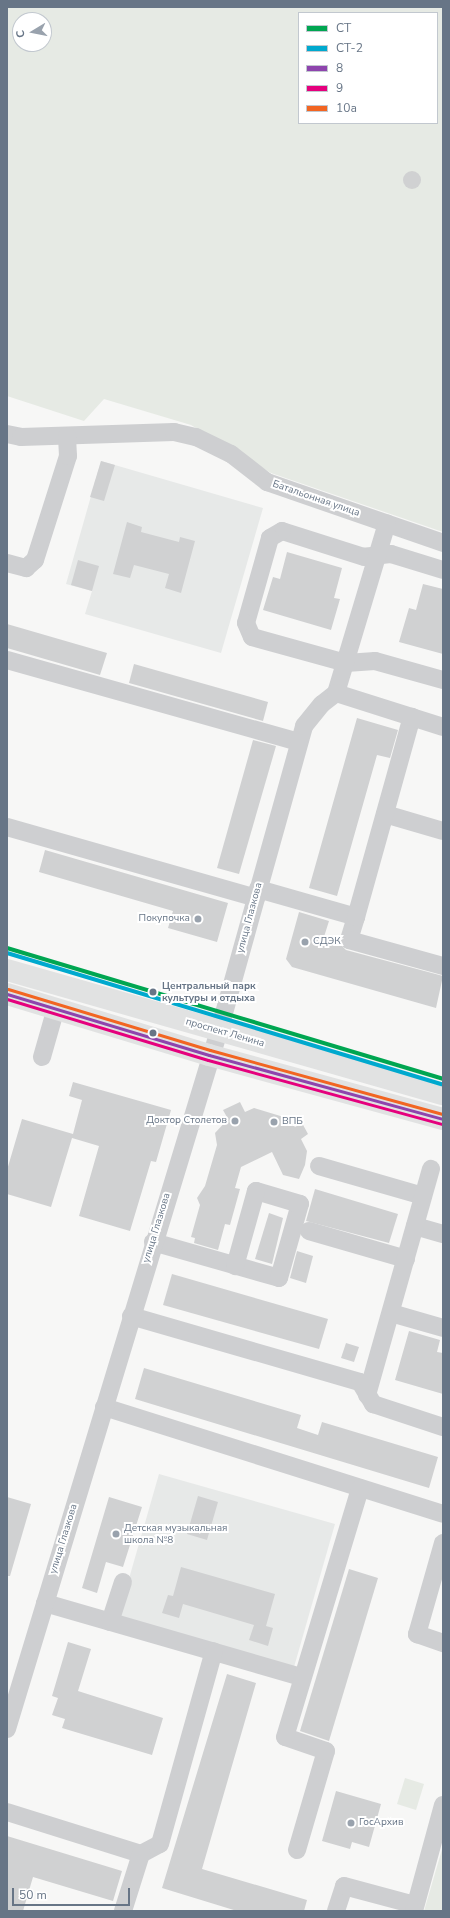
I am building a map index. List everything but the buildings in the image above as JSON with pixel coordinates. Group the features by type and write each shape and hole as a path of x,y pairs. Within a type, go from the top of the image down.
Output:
{"main road":[{"name":"проспект Ленина","path":"7,970 443,1094"},
{"path":"7,994 209,1055 443,1118"}],"street":[{"name":"Батальонная улица","path":"7,434 21,437 174,432 196,436 231,454 267,482 443,543"},
{"path":"7,564 26,568 35,560 68,456 67,436"},
{"path":"7,660 301,734 322,704 336,693 387,523"},
{"path":"443,570 391,554 364,557 282,531 270,538 246,623 247,630 252,637 346,663 375,661 443,680"},
{"path":"336,693 443,727"},
{"path":"412,717 350,940 443,966"},
{"name":"улица Глазкова","path":"7,1729 209,1055 219,1031 301,734"},
{"path":"384,814 443,831"},
{"path":"7,827 257,894 356,917"},
{"path":"42,1057 56,1008"},
{"path":"319,1166 423,1196"},
{"path":"367,1395 431,1169"},
{"path":"153,1242 235,1266 279,1278 300,1204 256,1191 235,1266"},
{"path":"415,1226 443,1234"},
{"path":"309,1231 406,1259"},
{"path":"390,1313 443,1328"},
{"path":"131,1316 360,1382 373,1404 443,1427"},
{"path":"104,1407 443,1514"},
{"path":"297,1850 326,1751 285,1737 360,1488"},
{"path":"443,1543 417,1634 443,1643"},
{"path":"110,1622 123,1582"},
{"path":"45,1603 302,1677"},
{"path":"123,1911 141,1854 160,1844 214,1652"},
{"path":"336,1911 344,1886 414,1908 443,1805"},
{"path":"7,1812 141,1854"}],"shaded area":[{"path":"7,7 443,7 443,532 271,473 191,425 104,399 84,421 7,396"},
{"path":"101,461 263,508 221,653 85,614 92,591 66,584"},
{"path":"159,1474 335,1524 294,1667 118,1617"},
{"path":"405,1778 424,1784 416,1810 397,1804"},
{"path":"443,1846 443,1911 424,1911"}],"transit line":[{"name":"СТ","path":"7,948 443,1079"},
{"name":"СТ-2","path":"7,953 442,1084"},
{"name":"10а","path":"8,989 210,1050 443,1114"},
{"name":"8","path":"7,994 209,1055 443,1119"},
{"name":"9","path":"7,999 208,1060 442,1124"}],"place":[{"name":"Покупочка","path":"198,919"},
{"name":"СДЭК","path":"305,942"},
{"name":"Центральный парк культуры и отдыха","path":"153,992"},
{"name":"Доктор Столетов","path":"235,1121"},
{"name":"ВПБ","path":"274,1122"},
{"name":"Детская музыкальная школа №8","path":"116,1534"},
{"name":"ГосАрхив","path":"351,1823"}]}
